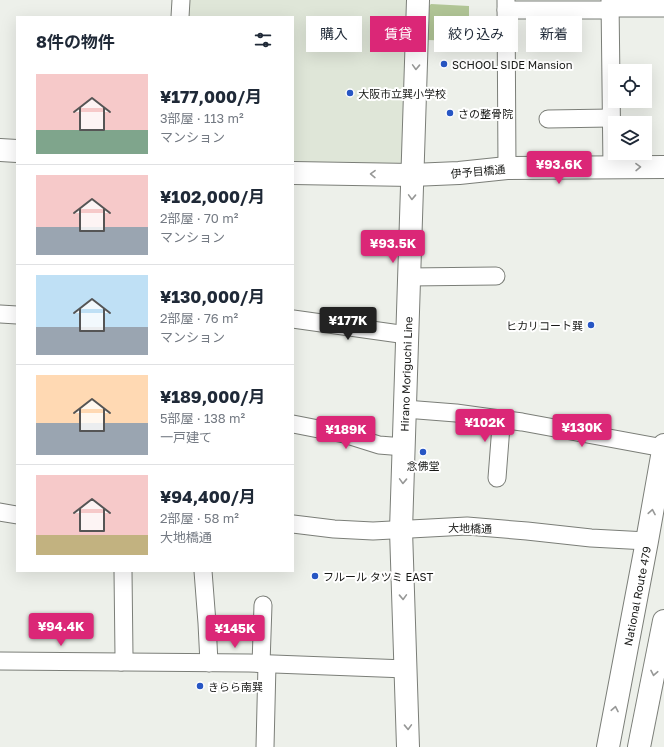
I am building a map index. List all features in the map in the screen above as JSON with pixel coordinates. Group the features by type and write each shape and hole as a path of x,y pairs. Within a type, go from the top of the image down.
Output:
{"main road":[{"name":"Hirano Moriguchi Line","path":"408,747 401,530 418,0"},
{"path":"0,150 16,151"},
{"name":"伊予目橋通","path":"294,173 412,175 459,173 507,168 664,167"},
{"name":"National Route 479","path":"608,747 664,446"},
{"path":"640,747 663,633"}],"street":[{"path":"180,16 181,0"},
{"path":"507,168 504,3 664,8"},
{"path":"610,6 612,116"},
{"path":"548,119 608,118"},
{"path":"612,160 612,168"},
{"path":"409,277 496,276"},
{"path":"0,314 16,315"},
{"path":"294,319 408,335"},
{"path":"405,409 456,413 664,446"},
{"path":"497,478 501,426 505,420"},
{"path":"294,424 344,434 379,445 404,447"},
{"path":"0,512 16,515"},
{"name":"大地橋通","path":"294,524 334,529 374,531 467,526 527,530 591,538 647,541"},
{"path":"121,662 124,656 123,572"},
{"path":"203,572 208,623 208,663"},
{"path":"263,605 265,747"},
{"path":"0,661 264,664 406,669"}],"shaded area":[{"name":"大阪市立巽小学校","path":"188,0 410,0 409,16 370,16 370,52 408,52 404,168 294,168 294,16 187,16"}],"green space":[{"path":"431,4 469,6 469,16 434,16 434,40 427,40 428,7"}],"place":[{"name":"SCHOOL SIDE Mansion","path":"444,64"},
{"name":"大阪市立巽小学校","path":"350,93"},
{"name":"さの整骨院","path":"450,113"},
{"name":"ヒカリコート巽","path":"591,325"},
{"name":"念佛堂","path":"423,452"},
{"name":"フルール タツミ EAST","path":"315,576"},
{"name":"きらら南巽","path":"200,686"}]}
